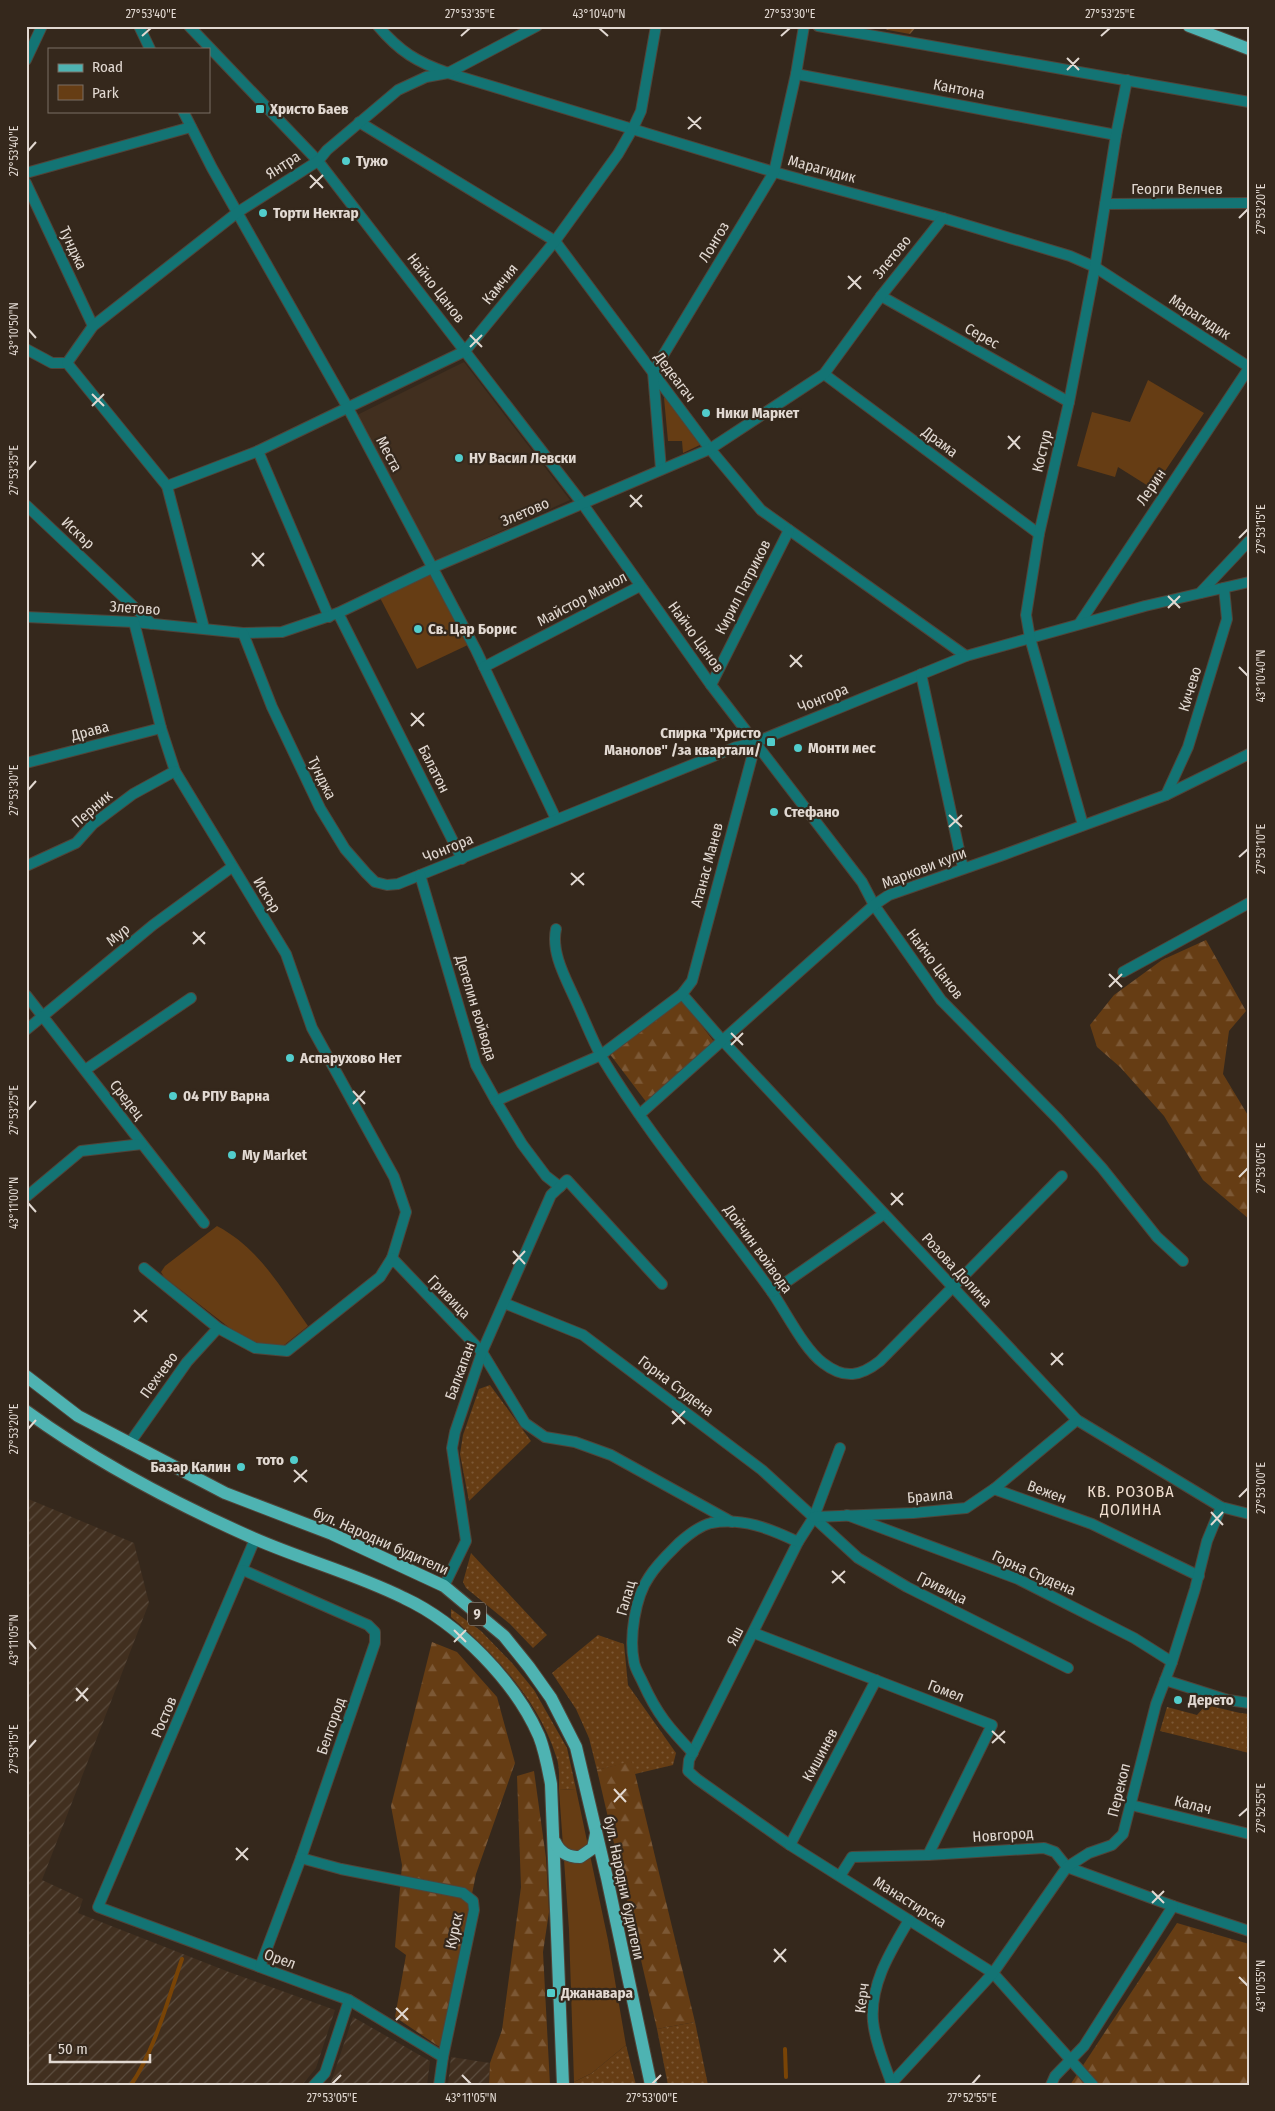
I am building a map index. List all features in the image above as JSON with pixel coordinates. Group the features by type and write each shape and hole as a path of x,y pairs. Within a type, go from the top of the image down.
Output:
{"main road":[{"path":"1188,26 1249,49"},
{"name":"бул. Народни будители","path":"26,1376 78,1416 225,1493 332,1534 444,1586 504,1636 551,1698 576,1747 650,2085"},
{"name":"9","path":"26,1411 62,1437 210,1518 255,1539 404,1597 434,1614 470,1644 512,1692 539,1737 551,1784 555,1842 558,1986 564,2085"},
{"path":"555,1842 561,1852 566,1855 580,1857 593,1848 596,1834"}],"street":[{"path":"26,60 42,26"},
{"path":"139,26 150,48"},
{"name":"Найчо Цанов","path":"190,26 318,160 582,503 711,685 862,882 874,905 940,1000 1058,1119 1102,1168 1157,1237 1183,1261"},
{"name":"Марагидик","path":"378,26 406,54 429,66 774,172 943,218 1070,256 1095,267 1249,367"},
{"name":"Янтра","path":"67,363 92,326 238,212 318,160 359,122 398,90 426,77 448,72 537,26"},
{"name":"Камчия","path":"167,486 258,452 465,351 555,241 618,154 641,111 656,26"},
{"name":"Лонгоз","path":"653,372 774,172 796,74 804,26"},
{"path":"818,26 1249,102"},
{"name":"Кантона","path":"796,74 1116,135"},
{"name":"Костур","path":"1083,825 1030,638 1026,615 1039,534 1069,402 1095,267 1116,135 1127,80"},
{"name":"Места","path":"184,112 212,168 348,408 484,667 556,818"},
{"name":"Дедеагач","path":"359,122 555,241 710,449 761,510 966,656"},
{"path":"26,173 191,127"},
{"name":"Тунджа","path":"26,183 92,326"},
{"name":"Георги Велчев","path":"1105,204 1249,203"},
{"name":"Злетово","path":"26,617 134,622 243,633 282,632 333,615 432,568 710,449 824,374 881,296 943,218"},
{"name":"Серес","path":"881,296 1069,402"},
{"path":"26,349 52,363 67,363 167,486 204,628"},
{"name":"Лерин","path":"1079,624 1249,367"},
{"path":"653,372 661,469"},
{"name":"Драма","path":"824,374 1039,534"},
{"name":"Балатон","path":"258,452 333,615 462,859"},
{"name":"Искър","path":"26,505 152,624"},
{"name":"Кирил Патриков","path":"711,685 789,530"},
{"path":"1200,594 1249,541"},
{"name":"Чонгора","path":"420,875 556,818 736,747 756,742 966,656 1079,624 1249,582"},
{"name":"Майстор Манол","path":"484,667 640,586"},
{"name":"Кичево","path":"1166,795 1188,747 1227,619 1224,588"},
{"name":"Искър","path":"134,622 160,728 175,771 286,954 312,1028 394,1177 406,1212 392,1258"},
{"name":"Тунджа","path":"243,633 272,707 320,808 345,849 375,882 387,885 398,884 420,875"},
{"path":"921,674 963,868"},
{"name":"Драва","path":"26,763 160,728"},
{"name":"Атанас Манев","path":"682,994 692,980 756,742"},
{"name":"Маркови кули","path":"640,1114 874,905 889,895 1166,795 1249,754"},
{"name":"Перник","path":"26,866 76,843 93,824 132,794 175,771"},
{"name":"Мур","path":"26,1030 153,925 232,866"},
{"name":"Детелин войвода","path":"420,875 468,1042 476,1065 496,1101 522,1144 546,1176 564,1183 662,1284"},
{"path":"1123,972 1249,903"},
{"path":"556,929 553,942 565,977 601,1055 640,1114"},
{"path":"496,1101 601,1055 682,994"},
{"name":"Розова Долина","path":"682,994 722,1040 1076,1420 1221,1508 1249,1514"},
{"name":"Средец","path":"26,995 204,1224"},
{"path":"85,1070 191,998"},
{"name":"Дойчин войвода","path":"640,1114 772,1292 813,1354 832,1369 852,1375 868,1371 953,1288"},
{"path":"26,1197 81,1151 142,1144"},
{"path":"953,1288 1062,1176"},
{"name":"Балкапан","path":"444,1586 466,1541 452,1448 455,1432 482,1352 551,1195 564,1183"},
{"path":"772,1292 884,1214"},
{"path":"144,1268 218,1328 255,1348 287,1351 380,1277 392,1258"},
{"name":"Гривица","path":"392,1258 482,1352 526,1424 545,1437 575,1442 611,1455 732,1522"},
{"name":"Горна Студена","path":"504,1303 583,1334 762,1470 814,1517"},
{"name":"Пехчево","path":"129,1444 187,1362 218,1328"},
{"name":"Браила","path":"814,1517 913,1513 966,1508 994,1489 1076,1420"},
{"name":"Яш","path":"688,1770 689,1760 798,1542 814,1517 840,1448"},
{"name":"Вежен","path":"994,1489 1092,1524 1199,1576"},
{"name":"Перекоп","path":"891,2084 993,1973 1067,1866 1088,1853 1112,1845 1123,1834 1146,1738 1199,1576 1206,1541 1221,1508"},
{"name":"Горна Студена","path":"847,1516 1018,1579 1134,1638 1172,1662"},
{"name":"Гривица","path":"814,1517 858,1558 900,1583 1068,1668"},
{"name":"Галац","path":"693,1753 669,1728 654,1707 634,1663 632,1640 635,1616 647,1579 670,1552 690,1533 710,1524 732,1522 757,1524 798,1542"},
{"name":"Ростов","path":"98,1907 244,1570 255,1539"},
{"name":"Белгород","path":"244,1570 368,1624 375,1632 375,1643 301,1858 260,1967"},
{"name":"Гомел","path":"754,1633 992,1725 928,1855"},
{"name":"Кишинев","path":"790,1845 876,1680"},
{"path":"1165,1680 1228,1700 1249,1703"},
{"name":"Манастирска","path":"688,1770 697,1779 790,1845 993,1973 1093,2085"},
{"name":"Калач","path":"1131,1805 1249,1834"},
{"name":"Новгород","path":"840,1876 852,1857 928,1855 1044,1848 1056,1852 1067,1866 1172,1906 1249,1931"},
{"name":"Курск","path":"301,1858 340,1870 462,1893 473,1901 474,1910 443,2057 439,2085"},
{"path":"1051,2085 1055,2076 1084,2046 1172,1906"},
{"name":"Орел","path":"98,1907 349,2000 443,2057"},
{"name":"Керч","path":"891,2084 873,2021 874,2004 876,1988 881,1973 909,1920"},
{"path":"314,2085 325,2073 349,2000"}],"shaded area":[{"name":"НУ Васил Левски","path":"464,362 570,500 434,561 357,415"},
{"path":"26,1498 134,1543 149,1603 42,1880 83,1899 78,1913 229,1972 335,2010 316,2068 302,2085 26,2085"},
{"path":"353,2017 430,2061 427,2085 330,2085"},
{"path":"451,2057 490,2063 489,2085 448,2085"}],"green space":[{"path":"878,26 917,26 910,34"},
{"path":"1148,380 1204,413 1153,489 1118,467 1115,477 1077,466 1092,412 1130,422"},
{"path":"670,397 702,444 683,453 682,441 668,441 664,398"},
{"path":"432,568 472,643 417,669 378,594"},
{"path":"1206,940 1246,1011 1229,1031 1223,1074 1249,1117 1249,1219 1203,1180 1164,1116 1120,1067 1097,1047 1090,1025 1114,995 1162,960"},
{"path":"682,1000 715,1043 647,1103 609,1053"},
{"path":"217,1226 232,1235 257,1257 308,1326 283,1346 258,1343 240,1336 164,1277 161,1272 165,1266"},
{"path":"490,1385 531,1441 469,1501 460,1454 463,1435 479,1389"},
{"path":"471,1553 547,1635 533,1648 510,1624 466,1588 463,1582"},
{"path":"451,1609 481,1631 512,1663 534,1690 567,1748 576,1789 559,1790 557,1760 548,1736 527,1697 499,1662 451,1617"},
{"path":"598,1635 624,1644 628,1685 676,1753 673,1765 635,1774 631,1762 597,1770 589,1738 576,1709 552,1673"},
{"path":"432,1642 457,1652 497,1697 515,1763 476,1874 441,2048 395,2017 406,1955 395,1947 402,1865 391,1806"},
{"path":"1206,1705 1249,1714 1249,1753 1160,1731 1167,1707 1197,1715"},
{"path":"632,1761 695,2022 657,2029 597,1770"},
{"path":"534,1771 546,1858 549,1912 543,1952 550,2085 489,2085 490,2063 502,2030 521,1887 517,1776"},
{"path":"576,1789 608,1940 626,2045 592,2073 574,2082 569,1930 559,1790"},
{"path":"1177,1923 1249,1944 1249,2085 1070,2085"},
{"path":"695,2022 708,2085 668,2085 657,2029"},
{"path":"626,2045 636,2085 574,2085 574,2082 592,2073"}],"waterway":[{"path":"131,2085 140,2071 154,2040 182,1959"},
{"path":"785,2049 786,2077"}],"place":[{"name":"Христо Баев","path":"260,109"},
{"name":"Тужо","path":"346,161"},
{"name":"Торти Нектар","path":"263,213"},
{"name":"Ники Маркет","path":"706,413"},
{"name":"НУ Васил Левски","path":"459,458"},
{"name":"Св. Цар Борис","path":"418,629"},
{"name":"Спирка \"Христо Манолов\" /за квартали/","path":"771,742"},
{"name":"Монти мес","path":"798,748"},
{"name":"Стефано","path":"774,812"},
{"name":"Аспарухово Нет","path":"290,1058"},
{"name":"04 РПУ Варна","path":"173,1096"},
{"name":"My Market","path":"232,1155"},
{"name":"тото","path":"294,1460"},
{"name":"Базар Калин","path":"241,1467"},
{"name":"Дерето","path":"1178,1700"},
{"name":"Джанавара","path":"551,1993"}],"district":[{"name":"КВ. РОЗОВА ДОЛИНА","path":"1131,1500"}]}
